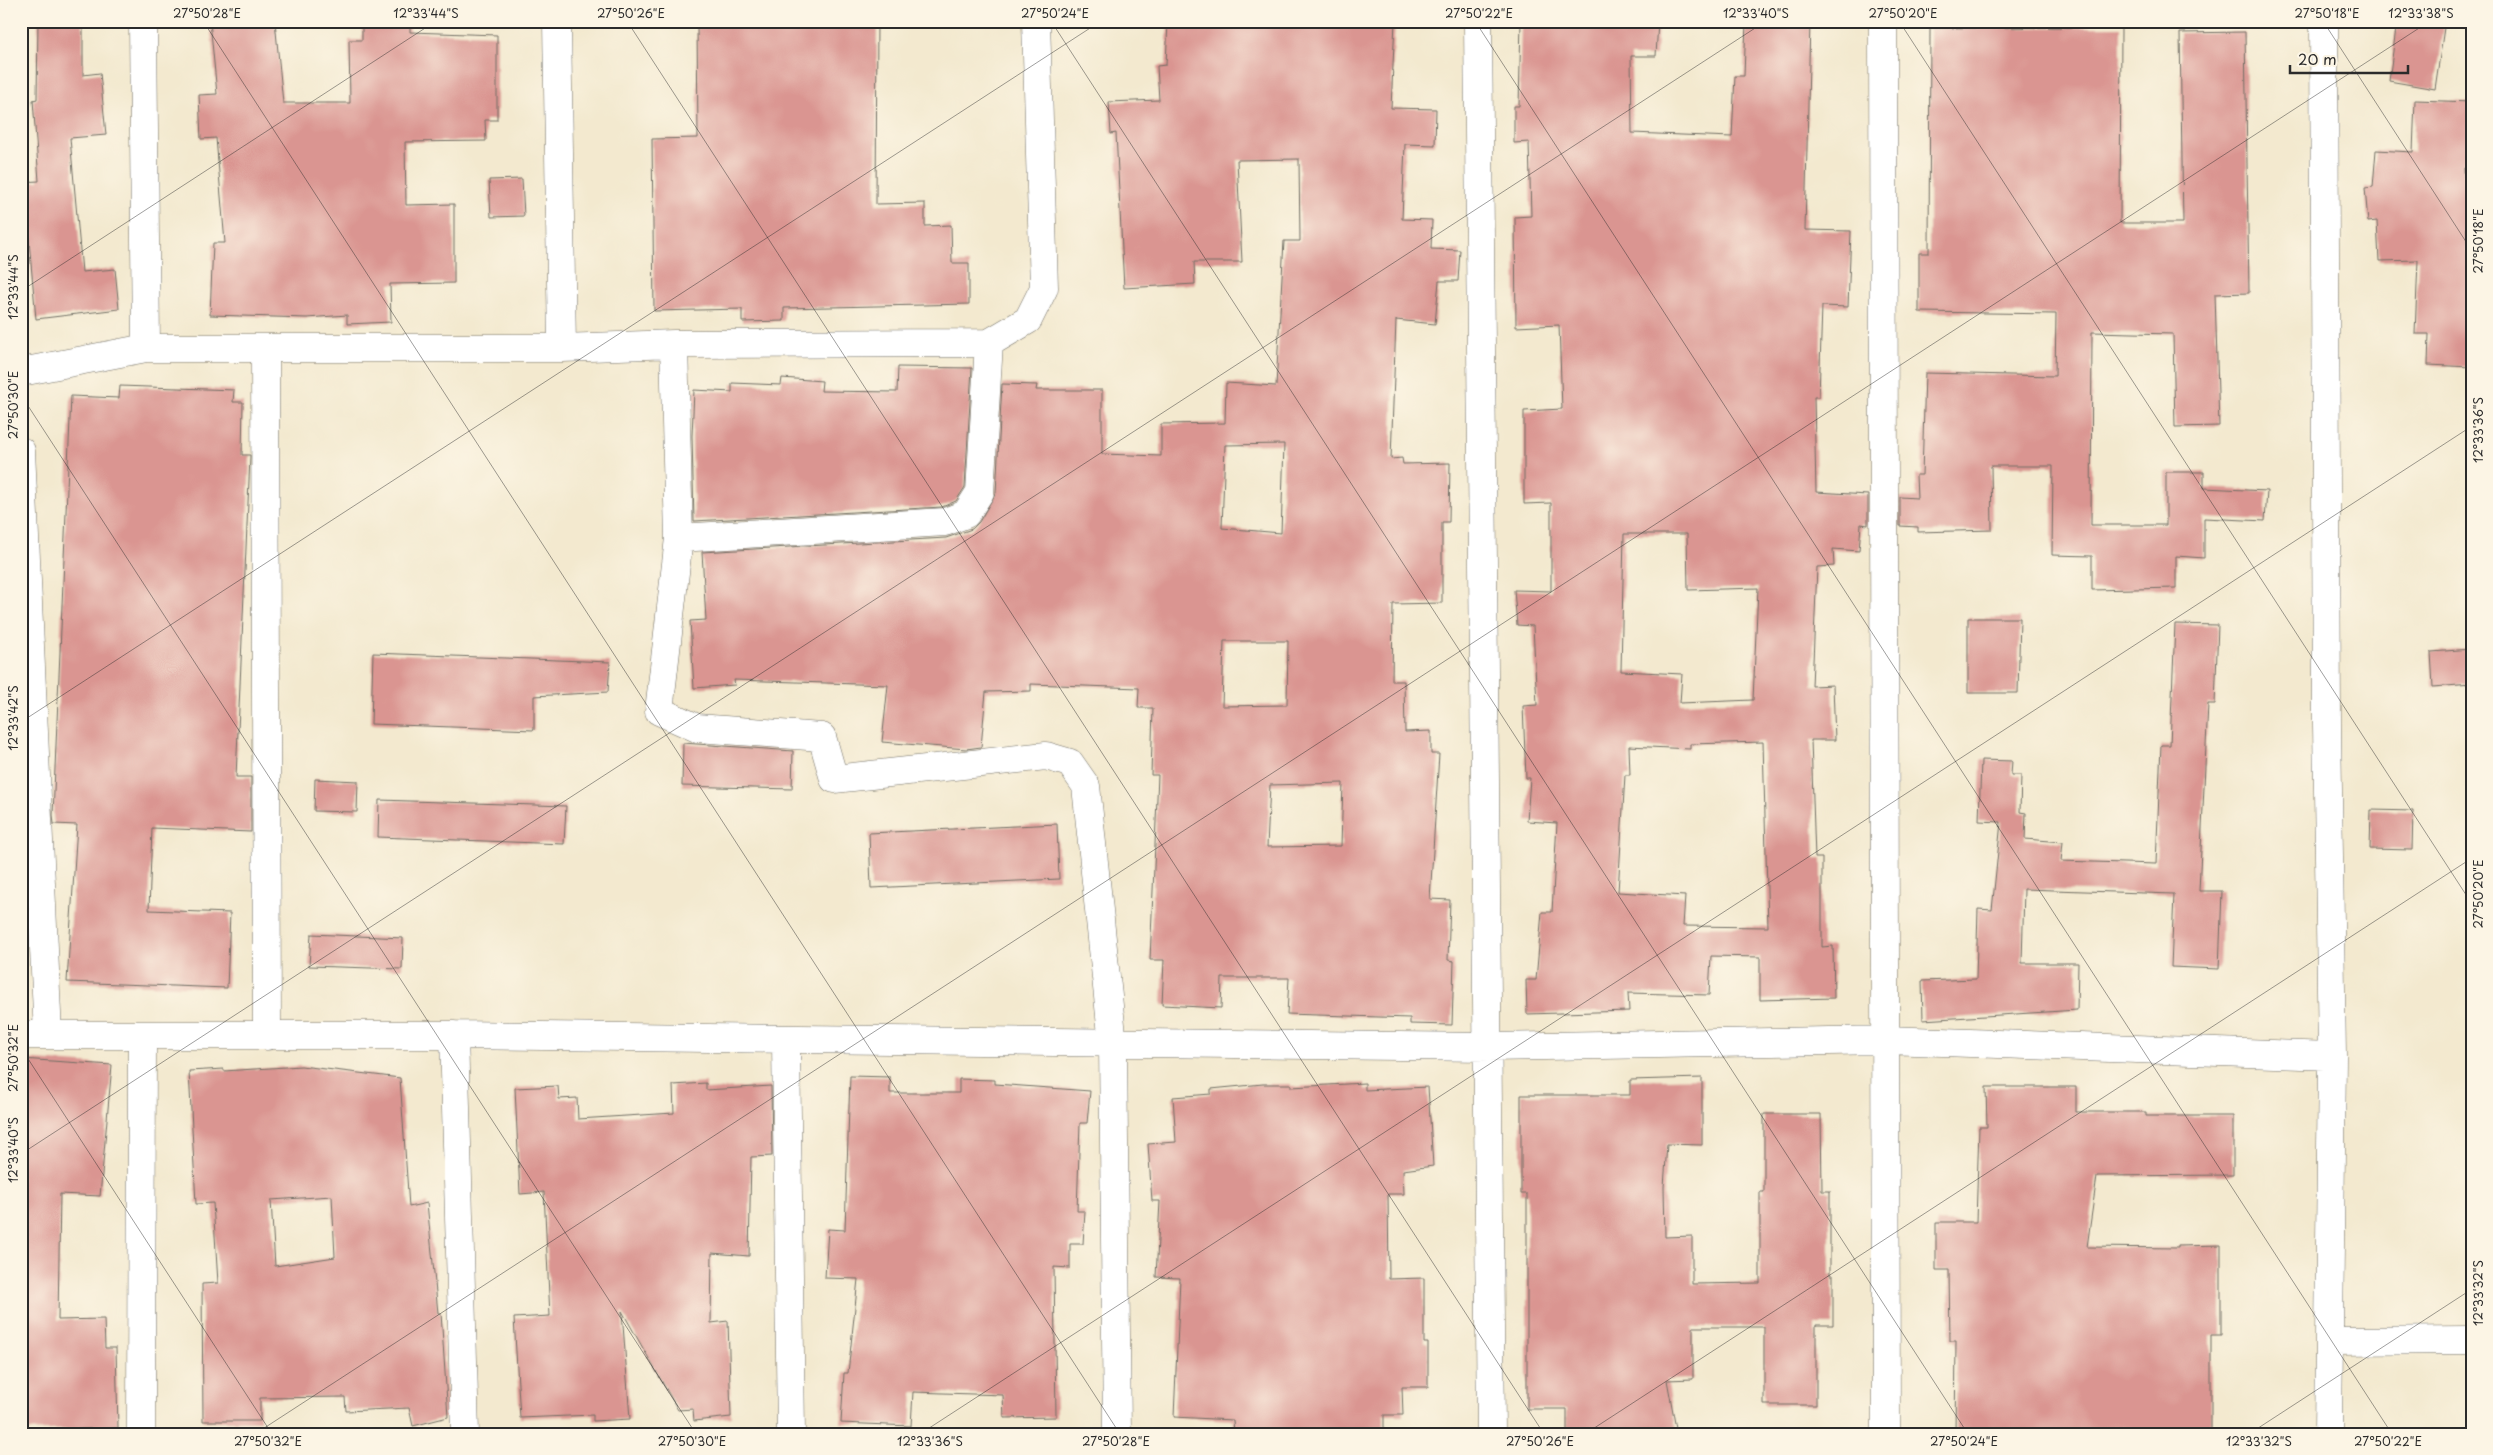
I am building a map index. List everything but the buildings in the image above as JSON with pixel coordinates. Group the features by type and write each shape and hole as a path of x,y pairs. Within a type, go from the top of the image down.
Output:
{"street":[{"path":"143,21 146,348"},
{"path":"557,21 562,348"},
{"path":"562,348 564,21"},
{"path":"21,372 146,348 562,348 674,344 989,343 1028,320 1044,288 1036,21"},
{"path":"1478,21 1489,1047 1491,1434"},
{"path":"1883,21 1886,1434"},
{"path":"2324,21 2327,724 2332,1056 2328,1434"},
{"path":"679,538 945,522 966,514 980,492 989,343"},
{"path":"674,344 679,538 659,711 697,728 822,737 834,779 1046,756 1070,763 1086,786 1113,1044 1117,1434"},
{"path":"265,348 267,1036"},
{"path":"21,451 48,1035"},
{"path":"21,1035 454,1035 786,1041 1489,1047 1886,1040 2332,1056"},
{"path":"454,1035 465,1434"},
{"path":"141,1434 142,1036"},
{"path":"786,1041 791,1434"},
{"path":"2330,1341 2472,1340"}]}
